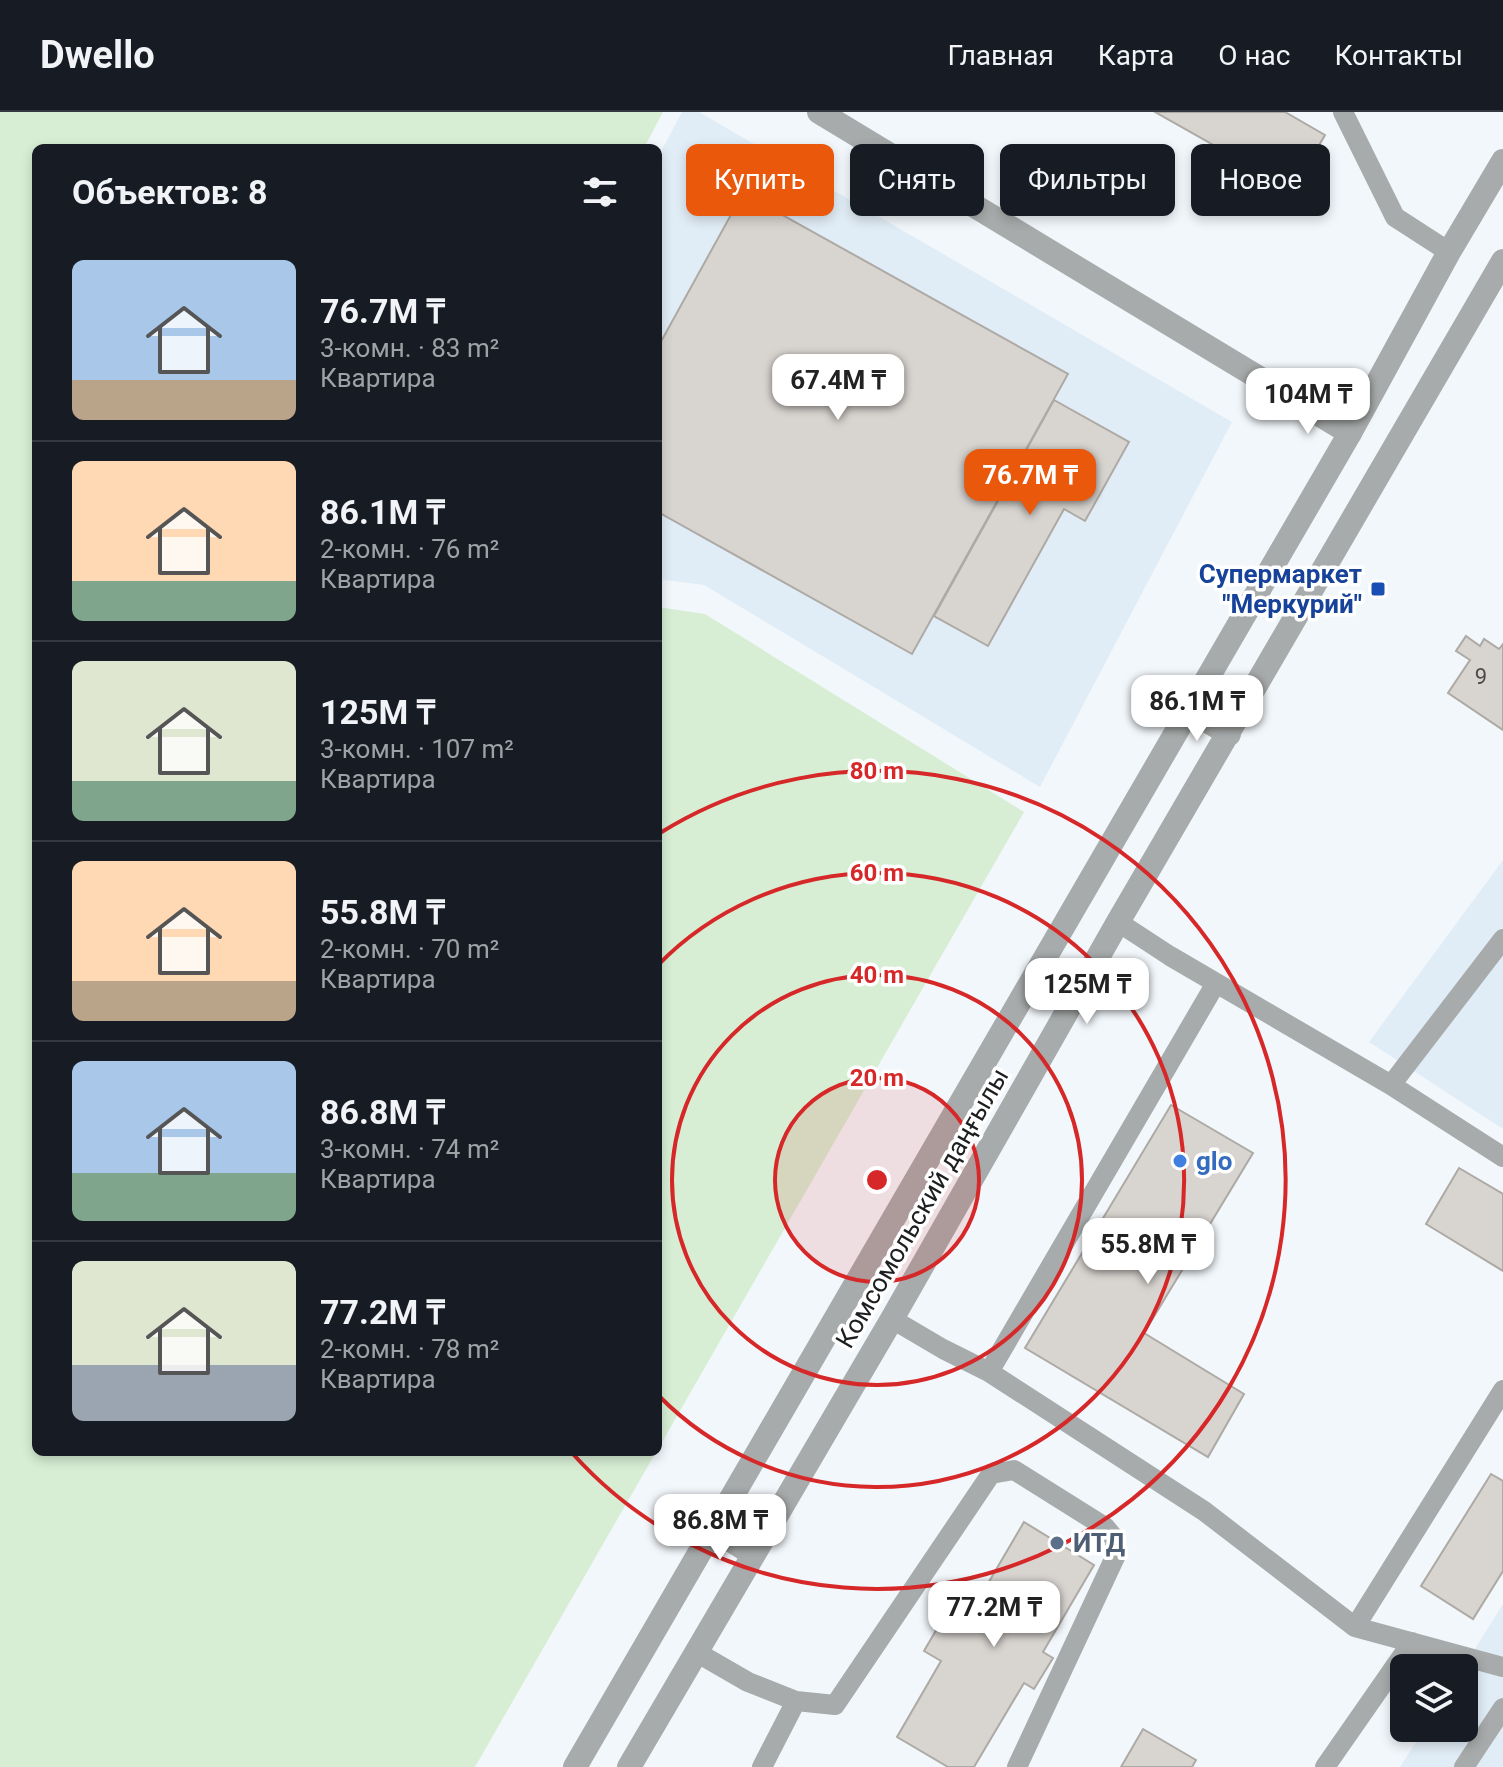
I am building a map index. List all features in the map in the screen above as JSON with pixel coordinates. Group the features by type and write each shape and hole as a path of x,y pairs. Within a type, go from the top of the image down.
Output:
{"street":[{"path":"819,112 1350,433"},
{"name":"Комсомольский даңғылы","path":"575,1767 1350,433 1449,252 1503,161"},
{"name":"Комсомольский даңғылы","path":"629,1767 892,1319 1118,922 1499,275"},
{"path":"1189,710 1229,734"},
{"path":"713,1529 753,1554"}],"lane":[{"path":"1343,112 1395,217 1449,252"},
{"path":"1118,922 1391,1085 1503,1157"},
{"path":"1391,1085 1503,939"},
{"path":"989,1372 1216,983"},
{"path":"892,1319 989,1372 1204,1511 1355,1627 1503,1667"},
{"path":"1355,1627 1503,1390"},
{"path":"696,1652 748,1682 796,1701 835,1705 991,1474 1014,1470 1105,1527 1115,1539 1116,1555 1017,1767"},
{"path":"1325,1767 1412,1642"},
{"path":"762,1767 796,1701"},
{"path":"1464,1767 1503,1708"}],"shaded area":[{"path":"682,112 699,112 754,144 686,144 686,216 834,216 834,191 850,200 850,216 878,216 1232,422 1040,787 704,585 662,580 662,150"},
{"path":"1503,860 1503,1129 1369,1042"},
{"path":"1503,1604 1503,1767 1400,1767 1416,1742 1478,1742 1478,1654 1472,1654"}],"green space":[{"path":"0,112 663,112 646,144 32,144 32,1456 654,1456 475,1767 0,1767"},
{"path":"662,608 705,614 1024,812 662,1442"}],"building":[{"path":"1155,112 1285,112 1325,135 1320,144 1212,144"},
{"path":"730,216 784,216 1068,374 912,654 662,514 662,340"},
{"path":"1054,400 1129,442 1085,521 1064,509 988,646 934,616"},
{"path":"1466,636 1480,646 1484,639 1499,649 1503,644 1503,730 1448,693 1470,660 1456,651"},
{"path":"1171,1105 1253,1153 1144,1333 1244,1394 1208,1457 1025,1348"},
{"path":"1459,1168 1503,1194 1503,1271 1426,1224"},
{"path":"1491,1474 1503,1481 1503,1571 1473,1619 1421,1586"},
{"path":"1024,1522 1094,1565 1043,1652 1053,1658 1034,1689 1024,1683 974,1767 948,1767 897,1737 941,1661 924,1651 959,1591 977,1602"},
{"path":"1143,1729 1196,1760 1192,1767 1121,1767"}],"place":[{"name":"Супермаркет \"Меркурий\"","path":"1378,589"},
{"name":"glo","path":"1180,1161"},
{"name":"ИТД","path":"1057,1543"}]}
